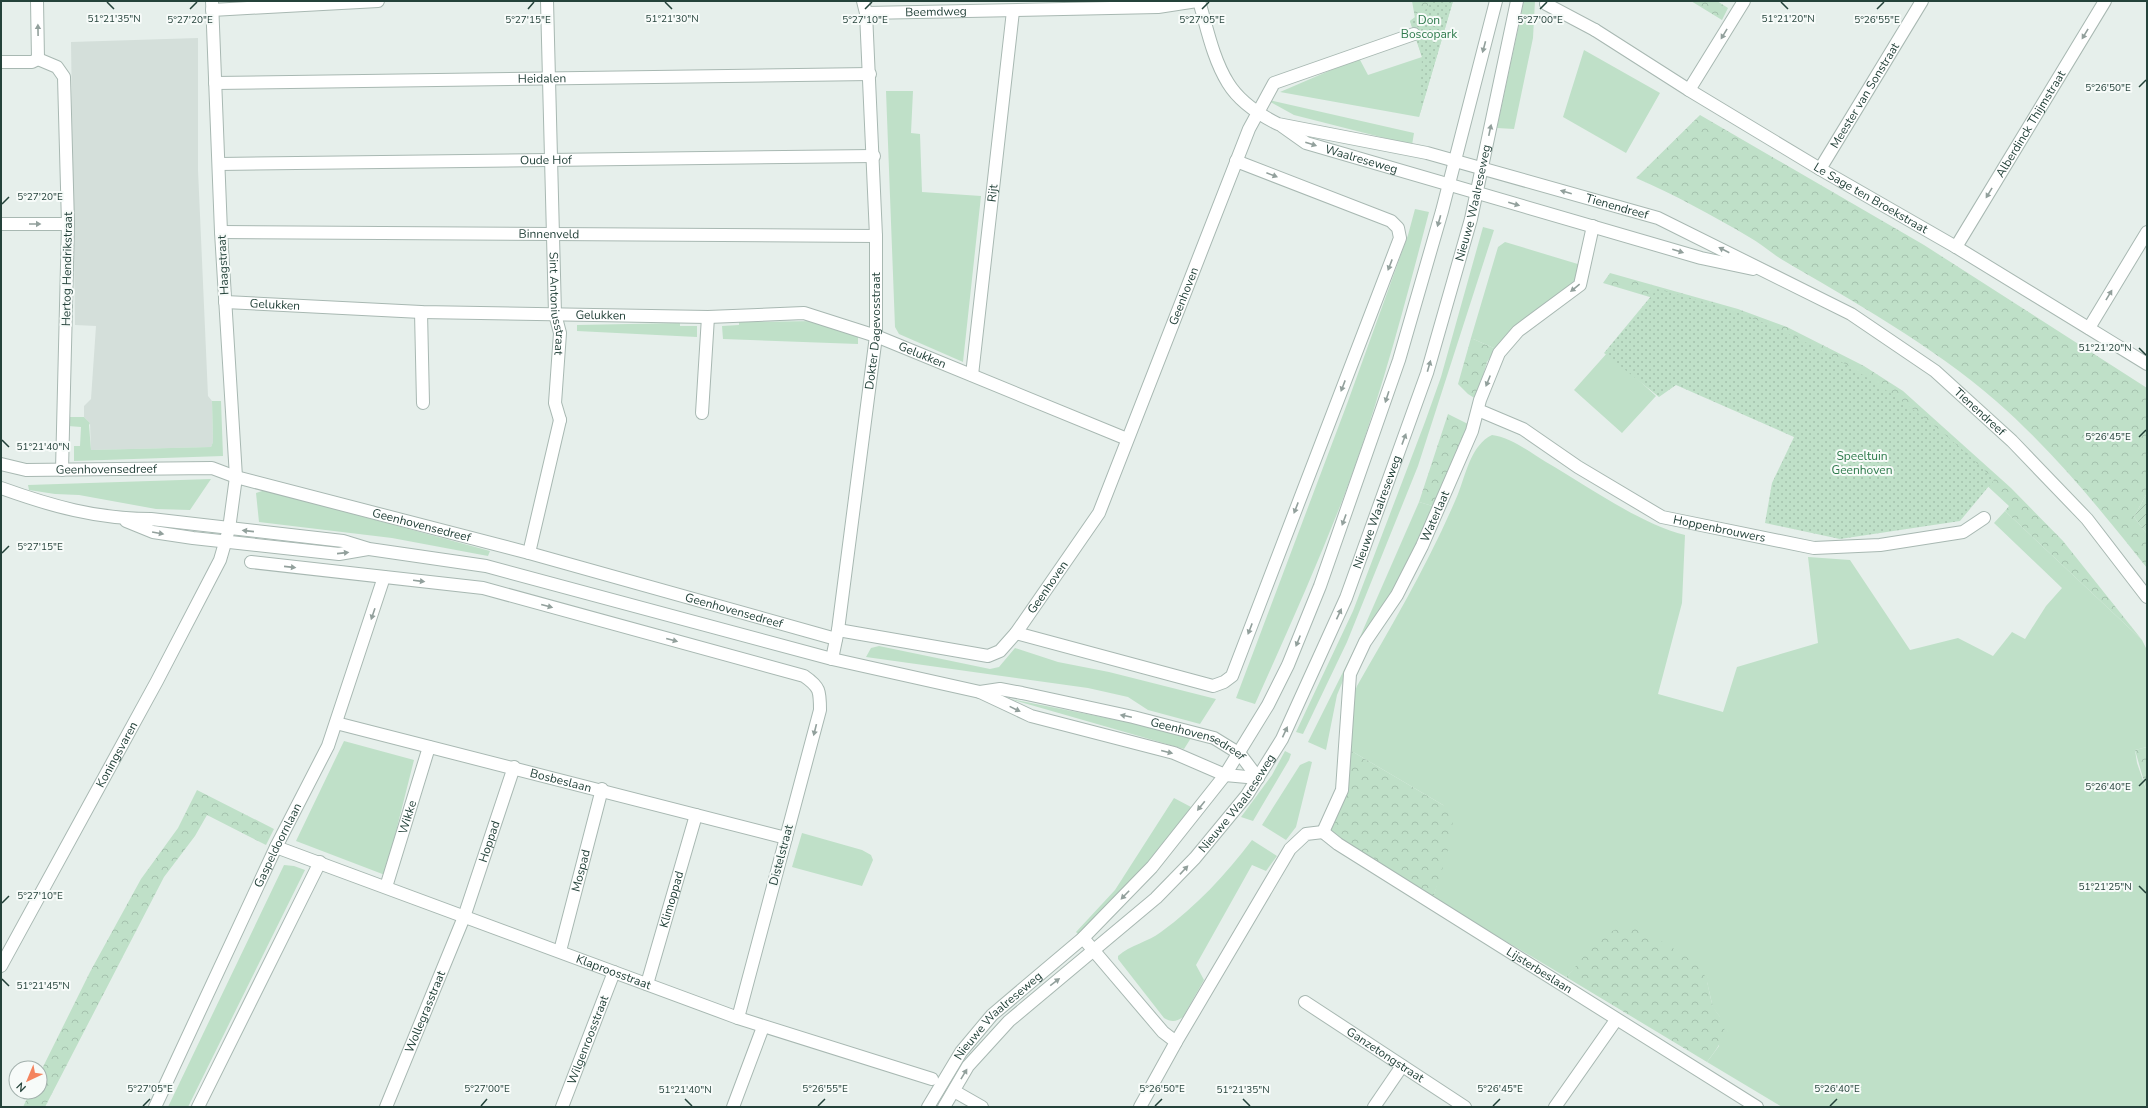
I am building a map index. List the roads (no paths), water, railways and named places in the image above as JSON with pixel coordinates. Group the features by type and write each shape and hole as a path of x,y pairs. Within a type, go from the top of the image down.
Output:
{"street":[{"path":"1,62 32,62 38,59 37,1"},
{"path":"212,6 378,1"},
{"name":"Sint Antoniusstraat","path":"529,553 560,420 555,403 560,333 554,314 547,1"},
{"name":"Beemdweg","path":"865,7 1013,11 1158,7 1198,1"},
{"name":"Waalreseweg","path":"1198,1 1214,52 1228,84 1258,114 1278,124 1306,143 1449,183"},
{"name":"Nieuwe Waalreseweg","path":"928,1107 936,1082 992,1015 1083,938 1152,867 1225,775 1258,725 1288,665 1320,586 1399,360 1455,161 1496,1"},
{"name":"Nieuwe Waalreseweg","path":"944,1107 968,1066 1009,1020 1094,951 1177,877 1216,835 1258,778 1282,739 1346,598 1427,373 1477,193 1517,1"},
{"path":"1689,90 1744,1"},
{"name":"Meester van Sonstraat","path":"1820,169 1922,1"},
{"name":"Alberdinck Thijmstraat","path":"1956,247 2105,1"},
{"name":"Le Sage ten Broekstraat","path":"1546,4 1595,30 1689,90 1820,169 1956,247 2147,364"},
{"name":"Haagstraat","path":"212,6 225,302 236,477 230,529"},
{"name":"Dokter Dagevosstraat","path":"832,659 837,635 876,336 874,156 865,7"},
{"name":"Rijt","path":"972,375 1013,11"},
{"name":"Geenhoven","path":"1016,633 1099,513 1236,160 1249,129 1274,83 1414,34"},
{"name":"Hertog Hendrikstraat","path":"38,59 57,67 64,77 68,224 62,470"},
{"name":"Heidalen","path":"215,83 870,74"},
{"name":"Waalreseweg","path":"1278,124 1427,153 1455,161"},
{"name":"Oude Hof","path":"219,164 874,156"},
{"path":"1016,633 1212,686 1224,682 1232,676 1400,238 1398,228 1391,221 1236,160"},
{"name":"Tienendreef","path":"1455,161 1658,218 1772,273 1851,314 1935,371 2012,440 2030,462 2087,519 2147,597"},
{"name":"Tienendreef","path":"1449,183 1477,193 1701,258 1772,273"},
{"path":"1,224 68,224"},
{"name":"Waterlaat","path":"1323,832 1342,790 1350,674 1366,642 1397,595 1422,546 1472,431 1478,410 1500,353 1518,331 1580,285 1593,226"},
{"name":"Binnenveld","path":"222,232 876,236"},
{"path":"2089,328 2147,232"},
{"name":"Gelukken","path":"225,302 421,312 708,318 804,313 876,336 1127,439"},
{"path":"421,312 423,403"},
{"path":"702,413 708,318"},
{"name":"Hoppenbrouwers","path":"1478,410 1523,429 1578,468 1662,517 1814,548 1880,545 1963,532 1984,518"},
{"name":"Geenhovensedreef","path":"1,464 26,470 212,468 236,477 837,635 988,656 1000,651 1016,633"},
{"name":"Geenhovensedreef","path":"1,488 50,506 122,519 151,518 230,529 343,541 369,549 486,566 832,659 980,692 1031,716 1174,753 1225,775 1258,778"},
{"name":"Geenhovensedreef","path":"122,519 153,532 227,541 340,554 369,549"},
{"name":"Koningsvaren","path":"1,966 157,681 220,560 230,529"},
{"path":"251,562 384,577"},
{"name":"Distelstraat","path":"384,577 482,588 804,676 814,683 820,692 820,710 738,1018"},
{"name":"Gaspeldoornlaan","path":"155,1107 276,847 328,746 384,577"},
{"name":"Geenhovensedreef","path":"980,692 1007,690 1134,717 1214,738 1240,754 1258,778"},
{"name":"Bosbeslaan","path":"336,723 602,789 786,838"},
{"name":"Wikke","path":"386,887 429,747"},
{"name":"Hoppad","path":"464,917 514,767"},
{"name":"Mospad","path":"560,951 602,789"},
{"name":"Klimoppad","path":"647,984 696,815"},
{"path":"1140,1107 1176,1042 1290,848 1306,834 1323,832"},
{"name":"Lijsterbeslaan","path":"1323,832 1338,844 1616,1020 1757,1107"},
{"name":"Klaproosstraat","path":"276,847 763,1027 936,1082 954,1091"},
{"path":"198,1107 320,862"},
{"name":"Wollegrasstraat","path":"386,1107 464,917"},
{"path":"1083,938 1163,1032 1176,1042"},
{"name":"Wilgenroosstraat","path":"562,1107 614,972"},
{"name":"Ganzetongstraat","path":"1305,1002 1465,1107"},
{"path":"1555,1107 1616,1020"},
{"path":"734,1107 763,1027"},
{"path":"1374,1107 1402,1066"},
{"path":"954,1091 982,1107"}],"park label":[{"name":"Don Boscopark","path":"1429,27"},
{"name":"Speeltuin Geenhoven","path":"1862,463"}]}
